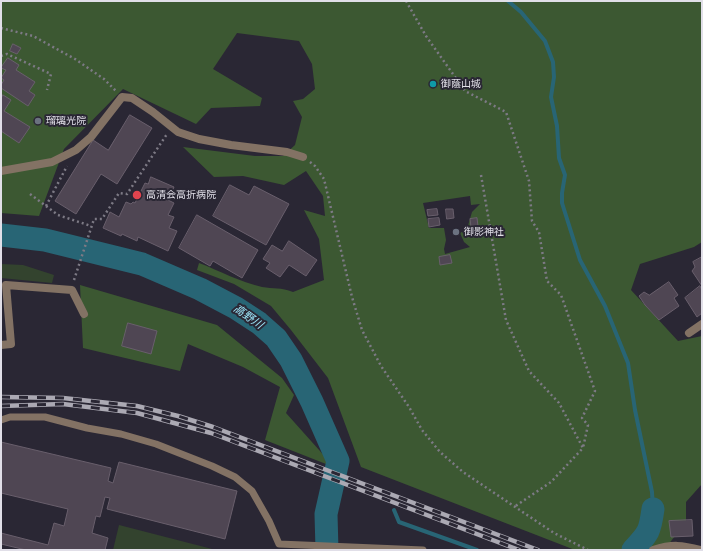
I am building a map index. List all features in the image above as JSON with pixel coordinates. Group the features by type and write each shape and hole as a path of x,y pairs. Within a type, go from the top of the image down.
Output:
{"street":[{"path":"1,171 52,162 76,150 91,137 122,97 132,98 154,112 178,132 199,139 230,145 287,152 303,157"},
{"path":"1,345 11,344 6,285 72,290 84,314"},
{"path":"689,333 702,324"},
{"path":"653,550 668,545 684,545 701,550"}],"lane":[{"path":"1,420 10,417 45,416 87,428 122,434 156,444 212,466 235,477 252,491 269,521 279,544 423,550"}],"path":[{"path":"406,1 426,36 465,91 506,112 529,181 532,221 539,232 547,281 561,295 595,391 582,418 588,425 583,448 551,482 514,507"},
{"path":"1,28 33,36 61,51 104,79 122,97"},
{"path":"1,56 7,54 51,74 47,90"},
{"path":"74,282 94,219 102,219 119,193 127,194 172,127"},
{"path":"46,206 76,150"},
{"path":"303,157 315,166 324,179 352,297 362,330 381,366 409,407 422,430 440,452 462,472 554,533 588,550"},
{"path":"481,175 506,320 529,372 559,403 583,448"},
{"path":"30,194 58,215 91,226"}],"green space":[{"path":"1,1 702,1 702,242 694,247 640,264 631,290 678,341 702,336 702,484 686,502 686,522 664,550 575,550 361,467 328,378 291,330 271,306 234,284 197,270 199,263 254,285 285,289 293,292 324,280 319,239 304,210 325,216 323,196 306,171 284,185 243,176 214,177 183,147 255,156 283,156 295,145 302,117 293,101 303,99 315,89 312,64 299,41 237,33 213,69 262,98 260,106 211,108 196,124 123,89 64,149 39,216 1,213","holes":["470,196 471,205 480,204 472,212 467,229 460,233 464,242 470,247 445,254 444,249 446,240 444,228 429,228 423,203"]},
{"path":"1,264 23,265 54,275 52,283 1,278"},
{"path":"80,285 217,325 282,378 294,395 286,413 328,460 326,464 265,440 280,387 243,367 188,344 180,371 83,348"},
{"path":"119,525 216,550 113,550"}],"building":[{"path":"13,44 21,48 17,54 10,51"},
{"path":"8,58 19,65 16,70 35,82 29,91 35,95 28,106 1,88 4,80 1,78 6,70 1,68"},
{"path":"3,95 11,100 4,111 30,127 19,143 1,131 1,99"},
{"path":"130,115 152,128 117,184 101,174 76,214 55,201 93,140 108,150"},
{"path":"151,177 174,187 168,200 174,203 168,215 174,217 169,228 177,231 168,251 138,237 137,241 103,228 110,212 119,217 126,202 131,204 133,202 135,203 145,183 148,184"},
{"path":"230,185 249,195 254,186 289,204 266,245 213,216"},
{"path":"437,209 438,215 428,216 427,210"},
{"path":"446,209 453,209 454,218 447,219"},
{"path":"197,215 258,250 242,278 213,261 210,266 179,248"},
{"path":"439,218 440,225 429,227 428,219"},
{"path":"477,218 478,226 471,227 470,219"},
{"path":"289,241 317,260 306,276 289,265 280,277 266,268 270,263 263,259 272,245 282,251"},
{"path":"450,255 452,263 440,265 439,257"},
{"path":"702,257 702,286 692,271 695,267 693,262"},
{"path":"669,282 678,295 674,298 679,306 659,320 639,296 644,292 649,295"},
{"path":"700,286 702,290 702,313 697,317 685,298"},
{"path":"128,323 157,331 151,354 122,346"},
{"path":"1,442 111,468 108,481 113,483 119,462 237,491 225,539 107,509 110,498 105,497 100,517 96,516 92,533 108,538 105,550 26,550 1,544 1,533 48,545 54,523 64,526 68,509 1,493"},
{"path":"692,520 693,536 671,537 669,521"}],"waterway":[{"path":"508,1 521,12 545,41 553,62 554,77 551,97 557,126 559,158 565,175 562,203 580,260 605,306 628,363 635,410 652,492 653,509"},
{"name":"高野川","path":"1,235 45,240 142,264 200,289 236,308 259,323 276,338 291,360 312,402 338,461 326,514 327,550"},
{"path":"633,550 648,531 653,509"},
{"path":"394,510 399,522 477,550"}],"railway":[{"path":"1,397 63,398 137,406 178,416 213,427 538,550"},
{"path":"1,406 63,404 137,413 211,433 519,550"}],"place":[{"name":"御蔭山城","path":"433,84"},
{"name":"瑠璃光院","path":"38,121"},
{"name":"高清会高折病院","path":"137,195"},
{"name":"御影神社","path":"456,232"}]}
